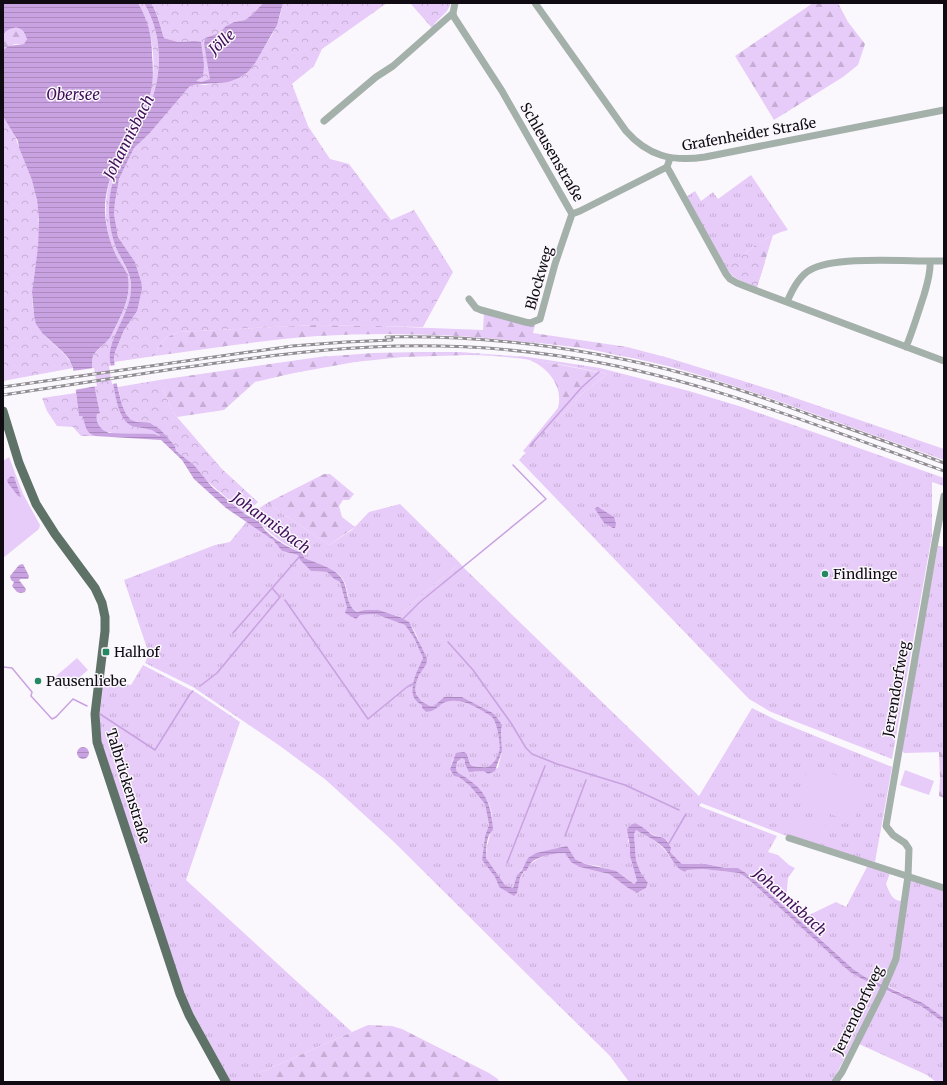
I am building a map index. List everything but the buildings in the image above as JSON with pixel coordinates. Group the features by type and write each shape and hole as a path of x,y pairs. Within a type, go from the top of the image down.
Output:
{"main road":[{"name":"Talbrückenstraße","path":"3,411 19,463 40,512 90,579 102,603 105,631 95,714 97,742 180,994 189,1015 226,1082"}],"street":[{"path":"324,121 376,77 393,66 453,14 455,3"},
{"name":"Grafenheider Straße","path":"535,3 626,131 641,146 670,158 687,159 705,157 944,110"},
{"name":"Schleusenstraße","path":"453,14 510,105 572,214 667,167"},
{"path":"670,158 667,167 730,279 737,283 944,361"},
{"name":"Blockweg","path":"469,299 476,308 481,310 530,323 540,319 572,214"},
{"path":"787,302 801,278 810,270 822,265 867,261 944,260"},
{"path":"906,347 914,326 931,269 930,261"},
{"name":"Jerrendorfweg","path":"835,1082 842,1072 888,980 896,959 908,876 909,849 905,843 893,835 886,826 944,496"},
{"path":"789,838 944,888"}],"green space":[{"path":"138,3 144,3 150,15 157,39 159,65 158,77 151,102 117,169 110,192 110,227 117,250 129,275 131,292 126,315 113,344 110,360 116,400 123,416 136,426 154,430 160,435 159,437 145,434 109,433 101,429 96,418 97,413 100,413 92,365 94,354 109,338 117,324 129,291 127,275 110,241 106,220 106,198 114,167 150,96 152,84 153,48 148,25"},
{"path":"151,3 263,3 245,20 234,22 226,26 219,33 205,38 204,44 211,79 196,82 194,41 178,42 164,38 157,14"},
{"path":"283,3 387,3 322,49 314,66 292,84 308,126 330,159 349,164 391,220 414,210 453,272 423,327 315,325 178,332 169,336 163,341 158,347 155,356 114,362 115,352 128,323 141,281 135,262 118,237 114,214 119,179 134,148 149,134 189,87 193,85 205,85 239,78 248,72 272,35 280,16"},
{"path":"410,3 451,3 447,11 432,28"},
{"path":"813,3 838,3 848,22 865,44 858,65 843,77 774,120 735,56"},
{"path":"13,27 20,28 27,37 26,42 24,44 15,44 3,50 3,34"},
{"path":"3,116 15,135 32,179 36,196 39,240 32,294 36,321 43,334 65,355 73,368 3,381"},
{"path":"751,175 788,230 762,241 726,269 686,197 695,191 701,201 713,192 718,199"},
{"path":"773,235 757,287 739,280 726,269 757,244"},
{"path":"744,254 765,262 757,287 734,277 726,269"},
{"path":"484,313 535,324 533,333 627,347 616,355 567,346 492,339 443,335 368,334 318,336 277,340 155,356 158,347 163,341 169,336 178,332 315,325 483,330"},
{"path":"627,347 669,358 775,391 944,449 944,460 712,379 665,365 616,355"},
{"path":"459,352 528,357 470,354 403,357 355,362 255,382 224,410 177,417 172,410 159,380 319,357 373,353"},
{"path":"470,354 528,357 600,368 689,391 742,407 944,478 944,486 932,482 932,535 892,759 771,712 749,699 519,460 583,393 607,374 539,361"},
{"path":"527,359 607,374 583,393 526,453 523,451 558,408 559,400 556,385 552,378 541,367"},
{"path":"159,380 172,410 177,417 222,469 258,502 245,514 206,480 194,465 176,451 175,446 160,429 154,425 133,421 126,414 122,405 118,387"},
{"path":"76,393 79,416 82,416 88,430 95,436 81,436 73,427 57,426 47,411 42,398"},
{"path":"9,457 23,494 40,525 39,529 3,558 3,461"},
{"path":"324,474 330,474 354,494 349,500 343,500 339,506 342,517 355,527 329,545 267,503"},
{"path":"267,503 329,545 352,530 369,512 400,504 460,563 398,616 373,611 357,612 349,605 345,584 339,575 324,566 303,558 304,554 271,534 254,517 250,517"},
{"path":"247,521 273,540 282,551 298,555 300,560 311,571 327,572 334,579 340,582 347,608 360,615 375,614 405,625 414,638 423,658 412,688 422,705 422,708 426,712 435,709 446,702 458,701 475,707 491,716 498,733 499,744 499,752 493,763 485,767 471,766 467,754 453,759 450,769 470,786 485,804 489,826 485,836 482,860 495,877 499,887 517,893 524,871 533,862 539,858 551,854 565,853 571,862 609,874 637,893 646,888 648,883 641,873 636,861 634,834 636,830 660,845 675,865 685,872 687,870 703,869 739,873 747,878 850,972 882,988 832,1082 629,1082 610,1056 393,841 326,780 280,746 193,687 145,663 149,654 124,580 215,545 230,542"},
{"path":"938,546 944,547 944,752 904,753 901,749"},
{"path":"460,563 463,567 419,604 404,619 398,616"},
{"path":"463,567 699,796 752,708 778,721 892,767 875,862 784,835 701,803 699,806 777,836 768,852 778,855 789,865 795,868 788,878 786,900 807,916 836,902 846,907 868,865 890,873 886,884 893,897 898,901 901,901 893,959 884,985 865,977 853,969 749,875 738,868 725,868 706,864 682,864 670,852 669,844 665,839 652,834 635,823 628,840 630,856 637,881 634,884 623,876 598,866 585,864 575,859 567,847 536,853 517,875 513,888 505,885 486,858 492,820 489,803 479,789 457,772 456,768 456,764 462,758 474,772 498,768 502,751 501,729 491,712 462,697 444,697 434,706 430,706 421,701 416,694 415,686 419,675 426,665 416,634 409,623 404,619 419,604"},
{"path":"77,658 88,670 66,689 55,677"},
{"path":"143,665 197,693 240,722 186,880 352,1032 259,1073 263,1082 231,1082 190,1007 99,739 98,727 104,681 131,685"},
{"path":"939,752 944,752 944,798 939,796"},
{"path":"810,765 867,787 853,823 796,800"},
{"path":"905,770 934,781 929,795 900,785"},
{"path":"792,811 828,826 821,844 785,829"},
{"path":"910,879 944,890 944,1018 923,1003 887,986"},
{"path":"885,990 921,1006 944,1023 944,1082 936,1082 927,1075 859,1044"},
{"path":"368,1025 392,1026 402,1029 489,1073 498,1079 499,1082 263,1082 259,1073"}],"water":[{"name":"Obersee","path":"3,3 138,3 147,22 152,48 153,75 151,90 146,105 115,166 107,189 105,201 105,213 109,236 112,247 127,275 129,286 128,293 124,308 111,336 94,354 92,365 100,413 97,414 97,420 101,428 109,433 154,434 159,436 160,435 152,430 132,426 127,423 117,403 110,363 112,344 129,303 131,295 131,281 117,250 110,227 110,192 117,169 151,102 158,77 159,52 157,39 150,15 144,3 151,3 164,38 178,42 201,42 204,65 203,76 196,81 201,82 210,79 204,44 205,38 219,33 226,26 234,22 245,20 263,3 283,3 277,25 255,63 248,72 239,78 228,82 193,85 189,87 149,134 134,148 119,179 114,214 118,237 135,262 142,289 137,311 124,330 115,352 114,359 117,385 122,405 126,414 131,420 150,423 160,429 175,446 176,451 194,465 212,487 245,514 252,518 256,517 260,520 261,525 265,530 277,540 303,553 304,558 325,566 339,575 344,583 353,609 357,612 365,610 378,610 400,617 409,622 427,659 426,665 419,675 415,686 416,694 421,701 430,706 434,706 444,697 462,697 495,715 502,725 502,751 495,771 488,774 484,771 469,772 465,764 465,760 462,758 457,762 456,768 457,772 474,783 480,789 488,802 493,830 489,835 486,847 486,858 505,885 513,888 517,875 522,870 528,858 536,853 567,846 575,859 585,864 616,871 634,884 637,881 630,856 627,829 635,823 654,836 666,840 671,848 670,852 682,864 706,864 725,868 738,868 749,875 853,969 865,977 923,1003 944,1018 944,1023 921,1006 850,972 747,878 739,873 703,869 687,870 685,872 675,865 661,845 636,830 634,834 636,861 641,873 648,883 646,888 637,893 609,874 580,867 571,862 565,853 547,855 538,858 530,864 520,878 517,893 514,896 499,887 495,877 482,860 485,836 489,825 485,804 470,786 459,777 454,776 450,769 456,753 464,752 467,754 472,766 487,767 491,765 499,752 499,744 497,727 491,716 469,704 458,701 446,702 433,710 426,712 422,708 422,705 416,701 412,690 415,677 423,658 414,638 405,625 375,614 360,615 356,619 345,613 347,608 340,582 334,579 327,572 311,571 300,560 298,555 282,551 273,540 226,508 194,479 182,460 161,440 95,436 89,432 82,416 79,416 73,368 69,359 43,334 36,324 34,315 32,292 38,247 39,220 37,200 32,180 19,148 18,141 3,116 3,50 9,46 24,44 27,39 20,28 10,29 3,34"},
{"path":"11,476 14,477 21,497 18,496 8,483 7,480"},
{"path":"598,507 614,517 616,524 615,528 604,523 595,509"},
{"path":"23,564 29,576 28,579 19,580 26,589 25,592 21,593 17,592 12,586 14,582 11,580 10,576 19,565"},
{"path":"83,747 87,749 89,753 87,757 83,759 79,757 77,753 79,749"}],"pier":[{"path":"116,365 119,383 112,384 109,366"},
{"path":"94,368 97,386 74,390 72,371"}],"waterway":[{"path":"530,446 582,387 599,372"},
{"path":"403,619 420,602 546,499 513,465"},
{"name":"Johannisbach","path":"233,633 300,556"},
{"path":"200,686 217,673 280,597 272,588"},
{"path":"285,600 368,719 407,687 413,684"},
{"path":"448,642 473,670 511,723 526,748 532,754 557,764 625,785 679,810"},
{"path":"3,667 12,668 32,692 31,696 52,719 56,717 73,699 87,706"},
{"path":"100,714 155,750 193,691"},
{"path":"507,863 545,766"},
{"path":"565,836 586,780"},
{"path":"668,845 686,814"}],"railway":[{"path":"386,337 464,338 502,341 579,351 655,366 709,380 755,395 944,463"},
{"path":"3,387 292,346 392,340"},
{"path":"3,395 204,365 324,350 419,346 490,348 560,356 610,365 707,389 802,420 944,471"}],"place":[{"name":"Findlinge","path":"825,574"},
{"name":"Halhof","path":"106,652"},
{"name":"Pausenliebe","path":"38,681"}],"water label":[{"name":"Jölle","path":"222,42"}]}
